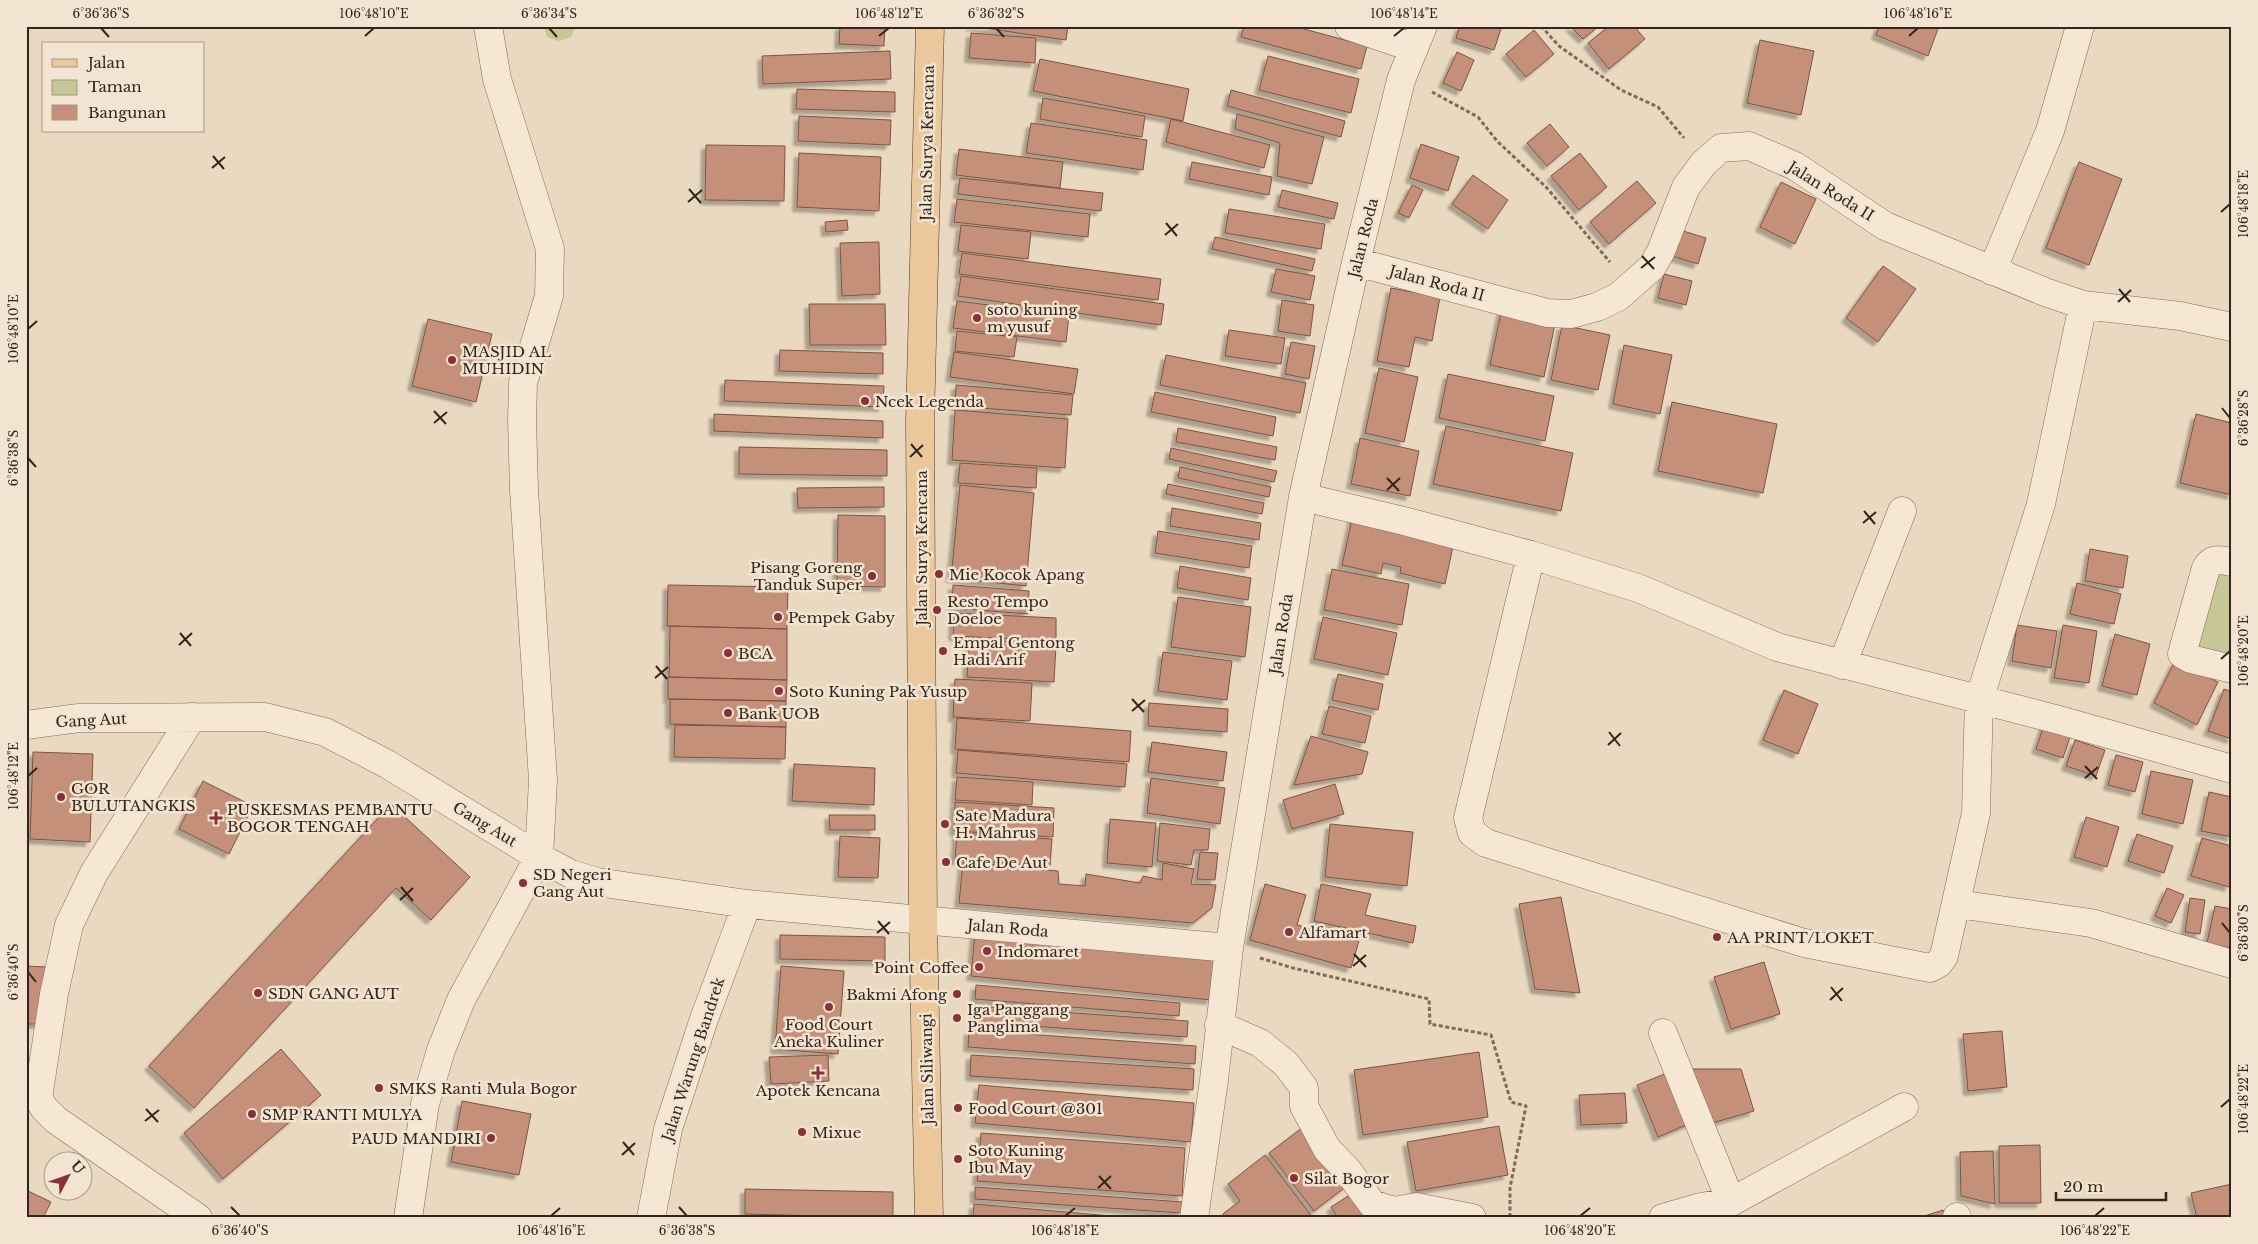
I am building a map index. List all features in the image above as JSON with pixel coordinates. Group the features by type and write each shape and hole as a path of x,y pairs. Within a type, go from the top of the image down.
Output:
{"main road":[{"name":"Jalan Surya Kencana","path":"923,920 920,421 930,26"},
{"name":"Jalan Siliwangi","path":"923,920 929,1218"}],"street":[{"path":"408,1218 425,1104 442,1050 461,1000 540,857 543,780 524,490 522,410 523,383 548,296 550,249 497,79 488,26"},
{"path":"1349,26 1418,37"},
{"path":"1992,271 2050,131 2080,26"},
{"name":"Jalan Roda","path":"923,920 1228,948 1303,497 1356,262 1401,80 1418,37"},
{"name":"Jalan Roda II","path":"1356,262 1547,313 1571,314 1618,297 1652,267 1661,251 1686,187 1704,163 1721,148 1749,146 1795,166 1885,226 1992,271 2083,305 2180,316 2232,327"},
{"path":"1531,555 1468,818 1472,833 1486,843 1804,943 1930,968 1939,963 1944,956 1976,813 1979,700 2041,504 2083,305"},
{"path":"1303,497 1404,520 1531,555 1638,588 1777,647 2058,720 2232,769"},
{"path":"1842,664 1902,511"},
{"path":"2232,562 2216,559 2209,563 2206,568 2182,654 2191,659 2232,669"},
{"path":"192,717 94,873 69,925 54,994 38,1098 44,1108 56,1120 198,1218"},
{"name":"Gang Aut","path":"26,725 80,718 265,717 324,732 387,764 571,874 597,882 747,904 923,920"},
{"name":"Jalan Warung Bandrek","path":"651,1218 668,1129 704,1019 747,904"},
{"path":"1957,904 2091,923 2232,964"},
{"path":"1194,1218 1228,948"},
{"path":"1219,1025 1260,1043 1286,1064 1304,1088 1304,1106 1327,1149 1348,1171 1372,1204 1396,1215 1416,1207 1472,1218"},
{"path":"1663,1033 1731,1202"},
{"path":"1663,1218 1704,1212 1731,1202 1904,1107"}],"path":[{"path":"1541,26 1559,46 1621,90 1658,106 1704,163"},
{"path":"1401,80 1443,96 1478,117 1497,141 1546,188 1616,269 1618,297"},
{"path":"1228,948 1293,968 1429,999 1430,1024 1491,1035 1511,1102 1526,1106 1510,1188 1510,1218"}],"green space":[{"path":"544,26 576,26 571,37 559,41 547,37"},
{"path":"2232,563 2232,669 2193,659 2206,568"}],"building":[{"path":"840,26 885,26 884,46 839,44"},
{"path":"970,26 1068,26 1066,40"},
{"path":"1244,26 1293,26 1367,46 1361,69 1241,37"},
{"path":"1460,26 1502,26 1494,50 1456,38"},
{"path":"1570,26 1599,26 1583,39"},
{"path":"1609,26 1634,26 1645,39 1609,69 1588,43"},
{"path":"1879,26 1939,26 1928,56 1876,35"},
{"path":"1534,30 1554,54 1526,77 1506,54"},
{"path":"971,33 1036,38 1035,63 969,58"},
{"path":"1760,40 1814,51 1801,115 1747,103"},
{"path":"890,51 891,79 763,84 762,56"},
{"path":"1457,52 1474,60 1461,91 1443,83"},
{"path":"1268,56 1359,79 1351,113 1259,90"},
{"path":"1040,59 1189,89 1183,121 1033,91"},
{"path":"797,89 895,92 895,112 796,109"},
{"path":"1231,90 1345,121 1341,137 1227,106"},
{"path":"1043,98 1145,116 1142,137 1040,119"},
{"path":"1237,114 1324,137 1312,184 1277,176 1280,143 1235,129"},
{"path":"799,116 891,120 890,145 798,141"},
{"path":"1171,119 1270,145 1264,168 1166,142"},
{"path":"1031,123 1147,140 1143,170 1026,153"},
{"path":"1550,124 1569,147 1547,166 1527,143"},
{"path":"1421,144 1459,157 1448,191 1410,178"},
{"path":"706,145 785,146 784,201 705,200"},
{"path":"959,149 1063,162 1060,188 956,175"},
{"path":"799,153 881,157 879,211 797,207"},
{"path":"1580,153 1607,187 1579,210 1551,176"},
{"path":"1192,162 1272,177 1269,195 1189,179"},
{"path":"2079,162 2122,179 2089,265 2046,248"},
{"path":"1473,175 1508,200 1488,229 1452,204"},
{"path":"960,178 1103,193 1101,211 958,194"},
{"path":"1637,181 1656,203 1609,244 1590,222"},
{"path":"1781,182 1816,199 1795,244 1760,227"},
{"path":"1412,185 1423,190 1409,218 1398,213"},
{"path":"1282,190 1338,203 1334,219 1278,207"},
{"path":"957,199 1090,214 1088,237 954,222"},
{"path":"1229,209 1325,224 1321,249 1225,233"},
{"path":"847,220 848,230 826,232 825,222"},
{"path":"961,225 1031,232 1028,259 958,251"},
{"path":"1680,230 1706,238 1698,264 1672,256"},
{"path":"1215,237 1315,259 1312,271 1212,249"},
{"path":"879,242 880,294 842,296 840,243"},
{"path":"962,253 1161,279 1158,300 959,274"},
{"path":"1883,266 1916,289 1878,342 1846,318"},
{"path":"1276,269 1315,276 1310,300 1271,292"},
{"path":"1664,274 1692,281 1686,305 1658,298"},
{"path":"961,276 1164,304 1161,325 958,296"},
{"path":"1391,288 1440,297 1432,341 1415,337 1409,367 1377,361"},
{"path":"1282,300 1314,305 1310,336 1278,331"},
{"path":"957,301 1069,315 1066,342 953,328"},
{"path":"809,304 885,304 886,345 810,345"},
{"path":"1502,308 1556,319 1544,377 1490,365"},
{"name":"MASJID AL MUHIDIN","path":"428,319 492,334 476,402 412,386"},
{"path":"1562,325 1610,335 1598,390 1551,380"},
{"path":"1229,330 1285,338 1281,364 1225,356"},
{"path":"957,331 1017,337 1014,357 955,351"},
{"path":"1291,342 1315,346 1309,379 1285,374"},
{"path":"1624,345 1672,355 1660,414 1613,404"},
{"path":"780,350 883,353 883,374 779,371"},
{"path":"954,352 1078,369 1074,394 950,377"},
{"path":"1166,355 1306,383 1300,413 1160,385"},
{"path":"1379,368 1418,377 1404,442 1365,433"},
{"path":"1448,374 1554,396 1545,441 1439,418"},
{"path":"725,380 884,386 883,407 724,401"},
{"path":"956,385 1073,395 1071,415 955,406"},
{"path":"1155,392 1276,417 1273,436 1151,412"},
{"path":"1672,402 1777,424 1763,493 1658,471"},
{"path":"955,410 1068,419 1065,468 952,460"},
{"path":"714,414 883,421 883,438 714,431"},
{"path":"2196,414 2232,423 2232,495 2180,483"},
{"path":"1446,426 1573,453 1561,511 1433,484"},
{"path":"1178,428 1277,447 1275,460 1176,442"},
{"path":"1360,438 1419,451 1410,496 1351,484"},
{"path":"739,447 887,450 887,476 739,474"},
{"path":"1171,448 1277,471 1274,482 1169,459"},
{"path":"960,463 1037,468 1036,488 958,483"},
{"path":"1180,467 1271,487 1269,497 1178,478"},
{"path":"1168,484 1264,503 1262,514 1166,494"},
{"path":"960,485 1034,493 1026,586 951,578"},
{"path":"884,487 884,507 798,508 797,488"},
{"path":"1172,508 1261,523 1259,540 1170,526"},
{"path":"838,515 885,516 885,587 837,586"},
{"path":"1353,515 1455,537 1445,584 1400,573 1401,567 1383,563 1381,574 1342,565"},
{"path":"1158,531 1252,546 1249,568 1155,553"},
{"path":"2090,549 2128,556 2123,588 2085,581"},
{"path":"1180,566 1251,578 1248,600 1177,588"},
{"path":"1332,569 1409,584 1402,625 1324,610"},
{"path":"2077,583 2121,594 2114,624 2070,614"},
{"path":"668,585 788,587 787,629 667,626"},
{"path":"953,585 1029,591 1028,614 952,608"},
{"path":"1178,597 1251,607 1245,657 1171,647"},
{"path":"954,613 1056,618 1056,641 953,636"},
{"path":"1323,617 1397,633 1388,675 1314,659"},
{"path":"2017,625 2057,631 2051,668 2012,661"},
{"path":"2063,625 2097,631 2089,683 2054,678"},
{"name":"BCA","path":"670,626 787,629 787,680 669,677"},
{"path":"2115,634 2150,644 2137,695 2102,686"},
{"path":"969,639 1056,645 1054,682 967,677"},
{"path":"1163,652 1232,661 1227,700 1158,691"},
{"path":"2175,661 2218,682 2197,725 2154,703"},
{"path":"1338,674 1383,684 1378,710 1332,700"},
{"path":"668,677 787,680 786,701 668,699"},
{"path":"955,679 1032,683 1030,721 953,717"},
{"path":"2224,689 2232,692 2232,739 2208,731"},
{"path":"1784,690 1818,704 1798,754 1763,740"},
{"name":"Bank UOB","path":"670,699 786,701 786,727 670,724"},
{"path":"1149,703 1228,709 1227,732 1148,726"},
{"path":"1329,706 1371,716 1365,743 1322,734"},
{"path":"957,718 1131,731 1129,762 955,749"},
{"path":"2046,719 2073,728 2063,758 2036,749"},
{"path":"675,725 786,727 785,759 674,757"},
{"path":"1311,736 1368,752 1362,774 1294,785"},
{"path":"2075,740 2105,750 2096,776 2066,766"},
{"path":"1152,742 1227,752 1223,781 1148,772"},
{"path":"958,750 1127,764 1125,787 956,773"},
{"name":"GOR BULUTANGKIS","path":"33,752 93,754 90,842 30,839"},
{"path":"2116,755 2143,762 2135,792 2108,785"},
{"path":"794,764 875,768 874,805 792,801"},
{"path":"2151,771 2193,780 2183,824 2142,814"},
{"path":"957,777 1033,782 1032,805 955,800"},
{"path":"1151,778 1225,788 1220,824 1147,813"},
{"name":"PUSKESMAS PEMBANTU BOGOR TENGAH","path":"203,781 253,806 229,854 179,829"},
{"path":"1335,784 1344,814 1292,829 1283,800"},
{"path":"2209,792 2232,797 2232,837 2201,831"},
{"path":"955,802 1054,808 1053,837 954,831"},
{"name":"SDN GANG AUT","path":"391,804 470,877 431,920 396,888 194,1108 149,1066"},
{"path":"829,815 875,815 875,830 830,830"},
{"path":"2086,817 2119,827 2107,867 2074,857"},
{"path":"1110,819 1156,823 1152,867 1107,863"},
{"path":"1160,823 1210,829 1208,850 1194,850 1191,865 1157,861"},
{"path":"1330,824 1413,832 1407,886 1325,877"},
{"path":"957,833 1052,839 1050,866 955,860"},
{"path":"2137,834 2173,846 2164,873 2128,861"},
{"path":"840,836 880,838 878,878 838,877"},
{"path":"2202,838 2232,846 2232,876 2229,887 2191,876"},
{"path":"1200,852 1218,853 1215,880 1197,879"},
{"path":"963,862 1058,871 1059,884 1085,886 1086,874 1140,883 1143,876 1162,880 1163,863 1194,869 1191,884 1216,885 1212,908 1193,923 959,903"},
{"name":"Alfamart","path":"1265,884 1306,895 1297,925 1359,941 1351,968 1250,940"},
{"path":"1321,884 1371,894 1365,915 1416,926 1413,943 1314,921"},
{"path":"2167,888 2184,895 2171,923 2155,916"},
{"path":"1561,897 1580,993 1535,989 1519,904"},
{"path":"2190,898 2205,900 2200,934 2185,932"},
{"path":"2215,906 2232,909 2232,949 2207,943"},
{"path":"975,933 1215,955 1211,1000 971,976"},
{"path":"780,935 885,937 885,961 780,959"},
{"path":"1764,962 1780,1014 1731,1029 1714,977"},
{"path":"26,966 46,967 45,1024 26,1024"},
{"path":"781,966 844,971 838,1054 775,1049"},
{"path":"976,985 1180,1003 1179,1016 975,999"},
{"path":"975,1006 1188,1021 1187,1037 974,1022"},
{"path":"969,1030 1196,1046 1195,1064 968,1047"},
{"path":"2002,1031 2007,1087 1968,1091 1963,1034"},
{"name":"SMP RANTI MULYA","path":"281,1049 321,1095 223,1179 184,1133"},
{"path":"1479,1052 1488,1117 1363,1135 1354,1070"},
{"path":"828,1055 829,1081 771,1084 769,1057"},
{"path":"971,1055 1194,1069 1193,1090 970,1076"},
{"path":"1689,1069 1741,1069 1754,1111 1705,1125"},
{"path":"1672,1071 1693,1122 1658,1137 1637,1085"},
{"path":"979,1085 1194,1103 1191,1142 975,1123"},
{"path":"1625,1093 1627,1123 1581,1125 1579,1095"},
{"name":"PAUD MANDIRI","path":"462,1101 531,1114 519,1175 451,1162"},
{"path":"1499,1126 1508,1175 1416,1191 1407,1142"},
{"path":"1303,1127 1348,1185 1314,1211 1269,1153"},
{"path":"981,1133 1185,1148 1182,1196 977,1181"},
{"path":"2040,1145 2041,1203 1999,1203 1999,1146"},
{"path":"1993,1151 1995,1204 1961,1196 1960,1152"},
{"path":"1265,1155 1313,1218 1226,1218 1223,1214 1240,1201 1228,1184"},
{"path":"2232,1184 2232,1218 2197,1218 2191,1193"},
{"path":"975,1187 1183,1202 1182,1213 975,1199"},
{"path":"745,1189 893,1192 893,1218 745,1214"},
{"path":"26,1190 42,1198 42,1202 51,1202 43,1218 26,1218"},
{"path":"1356,1191 1373,1218 1338,1218 1331,1207"},
{"path":"974,1204 1135,1218 999,1218 973,1216"},
{"path":"1943,1210 1946,1218 1918,1218"}],"place":[{"name":"soto kuning m yusuf","path":"977,318"},
{"name":"MASJID AL MUHIDIN","path":"452,360"},
{"name":"Ncek Legenda","path":"865,401"},
{"name":"Mie Kocok Apang","path":"939,574"},
{"name":"Pisang Goreng Tanduk Super","path":"872,576"},
{"name":"Resto Tempo Doeloe","path":"937,610"},
{"name":"Pempek Gaby","path":"778,617"},
{"name":"Empal Gentong Hadi Arif","path":"943,651"},
{"name":"BCA","path":"728,653"},
{"name":"Soto Kuning Pak Yusup","path":"779,691"},
{"name":"Bank UOB","path":"728,713"},
{"name":"GOR BULUTANGKIS","path":"61,797"},
{"name":"PUSKESMAS PEMBANTU BOGOR TENGAH","path":"216,818"},
{"name":"Sate Madura H. Mahrus","path":"945,824"},
{"name":"Cafe De Aut","path":"946,862"},
{"name":"SD Negeri Gang Aut","path":"523,883"},
{"name":"Alfamart","path":"1289,932"},
{"name":"AA PRINT/LOKET","path":"1717,937"},
{"name":"Indomaret","path":"987,951"},
{"name":"Point Coffee","path":"979,967"},
{"name":"SDN GANG AUT","path":"258,993"},
{"name":"Bakmi Afong","path":"957,994"},
{"name":"Food Court Aneka Kuliner","path":"829,1007"},
{"name":"Iga Panggang Panglima","path":"957,1018"},
{"name":"Apotek Kencana","path":"818,1073"},
{"name":"SMKS Ranti Mula Bogor","path":"379,1088"},
{"name":"Food Court @301","path":"958,1108"},
{"name":"SMP RANTI MULYA","path":"252,1114"},
{"name":"Mixue","path":"802,1132"},
{"name":"PAUD MANDIRI","path":"491,1138"},
{"name":"Soto Kuning Ibu May","path":"958,1159"},
{"name":"Silat Bogor","path":"1294,1178"}]}
